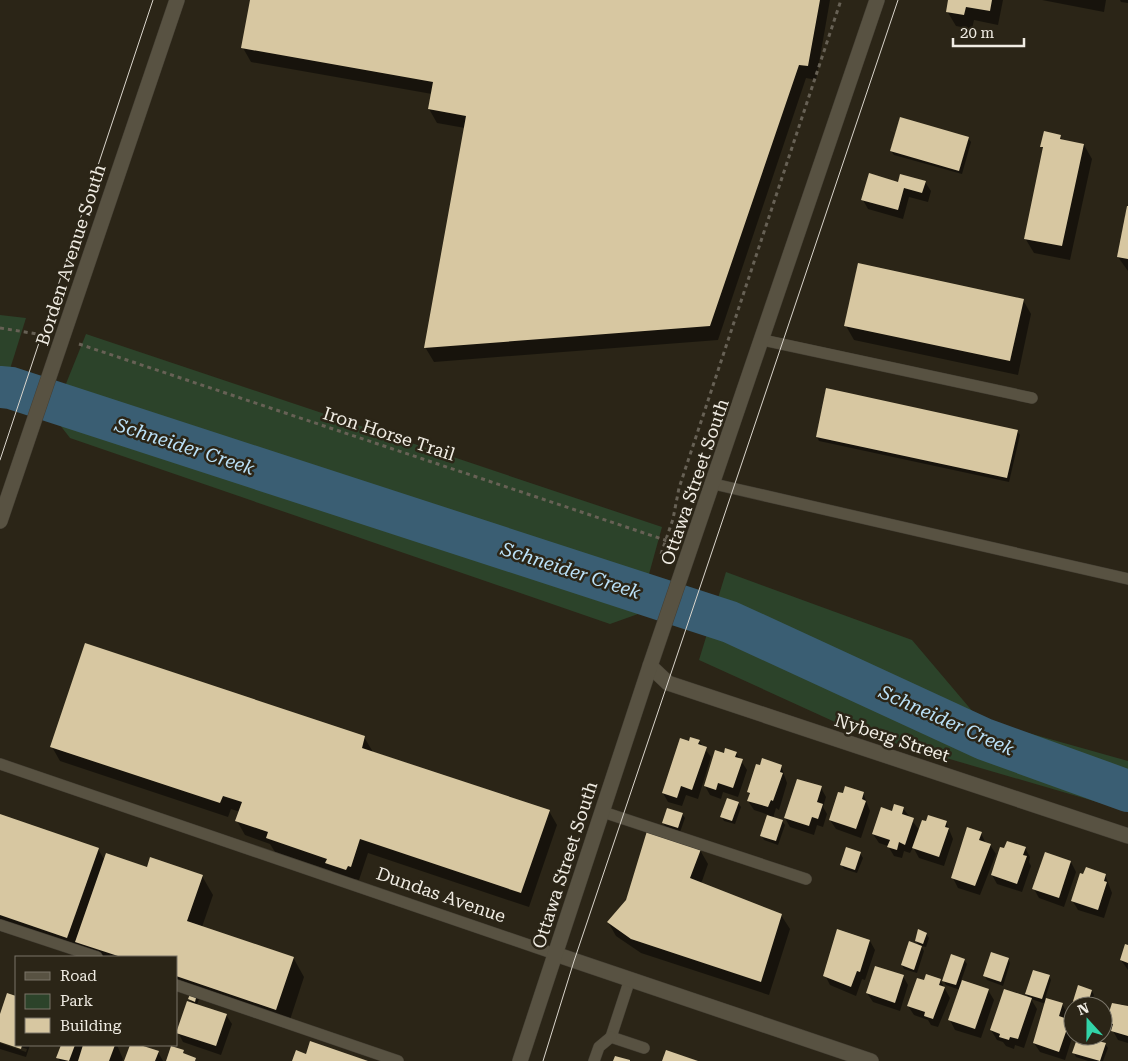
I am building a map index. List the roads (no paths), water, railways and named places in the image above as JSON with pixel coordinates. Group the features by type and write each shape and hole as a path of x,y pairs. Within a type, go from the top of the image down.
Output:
{"street":[{"name":"Borden Avenue South","path":"0,521 54,366 176,0"},
{"name":"Ottawa Street South","path":"520,1061 650,666 714,484 877,0"},
{"name":"Nyberg Street","path":"650,666 668,683 1128,836"},
{"name":"Dundas Avenue","path":"555,954 871,1061"}],"lane":[{"path":"763,340 1032,398"},
{"path":"714,484 1128,579"},
{"name":"Dundas Avenue","path":"0,764 555,954"},
{"path":"603,812 806,879"},
{"path":"0,925 94,956"},
{"path":"594,1061 598,1047 611,1037 630,979"},
{"path":"178,986 398,1061"},
{"path":"611,1037 644,1048"}],"waterway":[{"name":"Schneider Creek","path":"0,387 11,388 730,622 984,739 1128,791"}],"tram line":[{"path":"0,460 153,0"},
{"path":"543,1061 574,961 898,0"}]}
